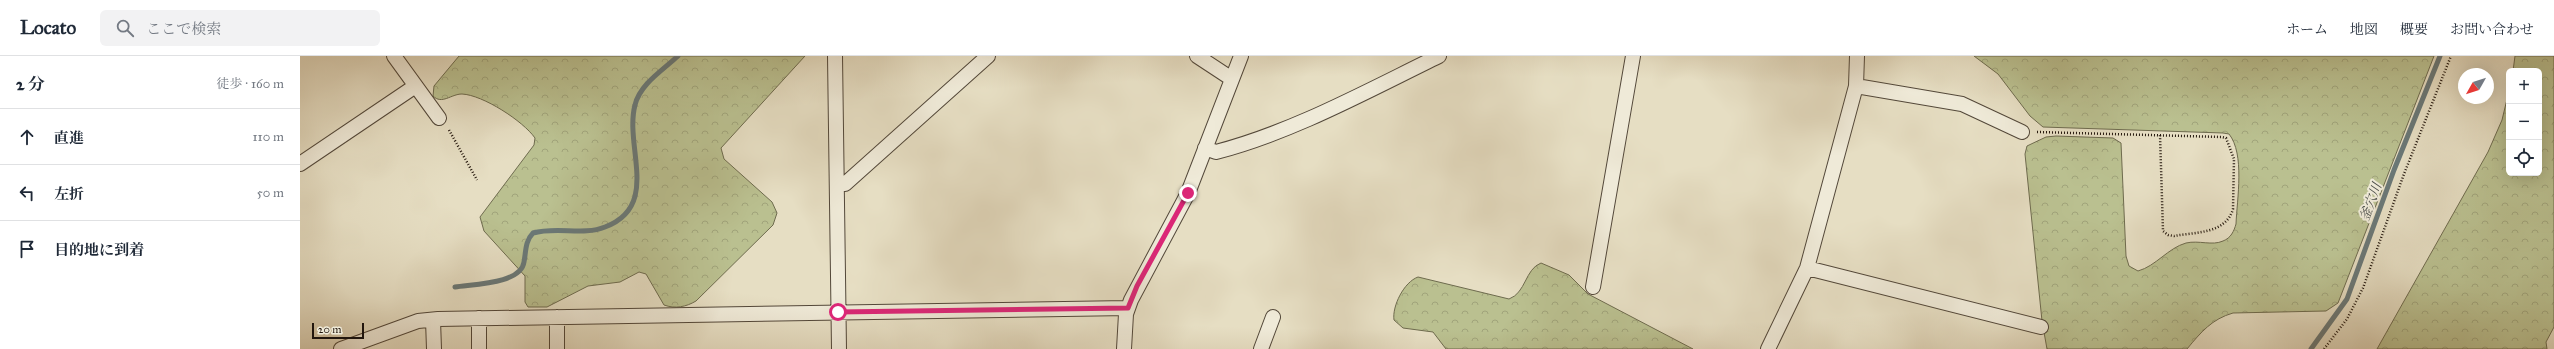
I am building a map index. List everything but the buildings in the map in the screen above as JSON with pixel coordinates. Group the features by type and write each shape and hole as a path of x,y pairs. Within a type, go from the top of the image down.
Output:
{"street":[{"path":"394,56 414,87 439,118"},
{"path":"835,56 839,349"},
{"path":"837,184 844,184 988,56"},
{"path":"1198,56 1232,79"},
{"path":"1124,349 1128,308 1137,286 1179,211 1241,56"},
{"path":"1205,148 1216,152 1282,129 1340,104 1439,56"},
{"path":"1593,287 1633,56"},
{"path":"1768,349 1807,268 1856,86 1857,56"},
{"path":"1856,86 1962,104 2022,132"},
{"path":"300,164 414,87"},
{"path":"1807,268 2041,327"},
{"path":"348,348 404,325 433,320 479,318 1128,308"},
{"path":"557,317 557,349"},
{"path":"1261,349 1273,317"},
{"path":"479,318 479,349"},
{"path":"433,320 434,349"}],"path":[{"path":"2324,349 2347,319 2360,293 2404,174 2451,56"},
{"path":"439,118 454,137 477,180"},
{"path":"2022,132 2160,135 2222,137 2229,141 2234,159 2233,209 2226,223 2212,229 2174,236 2168,235 2163,231 2160,135"}],"green space":[{"path":"459,56 805,56 721,148 724,159 772,202 777,213 773,225 696,301 688,305 676,307 664,305 646,274 639,272 620,282 588,286 547,307 528,307 525,302 525,276 484,231 480,217 534,145 535,138 512,117 481,99 471,95 462,94 443,99 433,96 434,86"},
{"path":"1974,56 2434,56 2338,303 2326,311 2233,313 2219,319 2207,327 2187,349 2047,349 2042,321 2025,154 2027,146 2046,137 2056,136 2113,138 2121,143 2126,256 2129,266 2138,271 2151,265 2180,245 2191,242 2219,242 2226,240 2230,236 2236,224 2239,177 2237,153 2229,134 2223,133 2043,127 2030,116 1998,74"},
{"path":"2515,56 2554,56 2554,327 2546,342 2547,349 2377,349 2488,152 2502,120 2506,103 2506,176 2542,176 2542,68 2513,68"},
{"path":"1541,263 1569,275 1588,294 1693,349 1446,349 1433,332 1403,328 1394,320 1395,308 1400,295 1408,284 1418,277 1509,299 1519,292 1528,275"}],"waterway":[{"path":"455,287 495,282 514,275 521,269 524,262 527,243 533,233 551,230 597,230 622,217 632,205 636,190 637,174 633,121 635,105 638,97 647,84 678,56"},
{"name":"釜穴川","path":"2311,349 2347,299 2394,170 2440,56"}],"route":[{"path":"838,312 1128,308 1137,286 1170,229 1188,193"}]}
